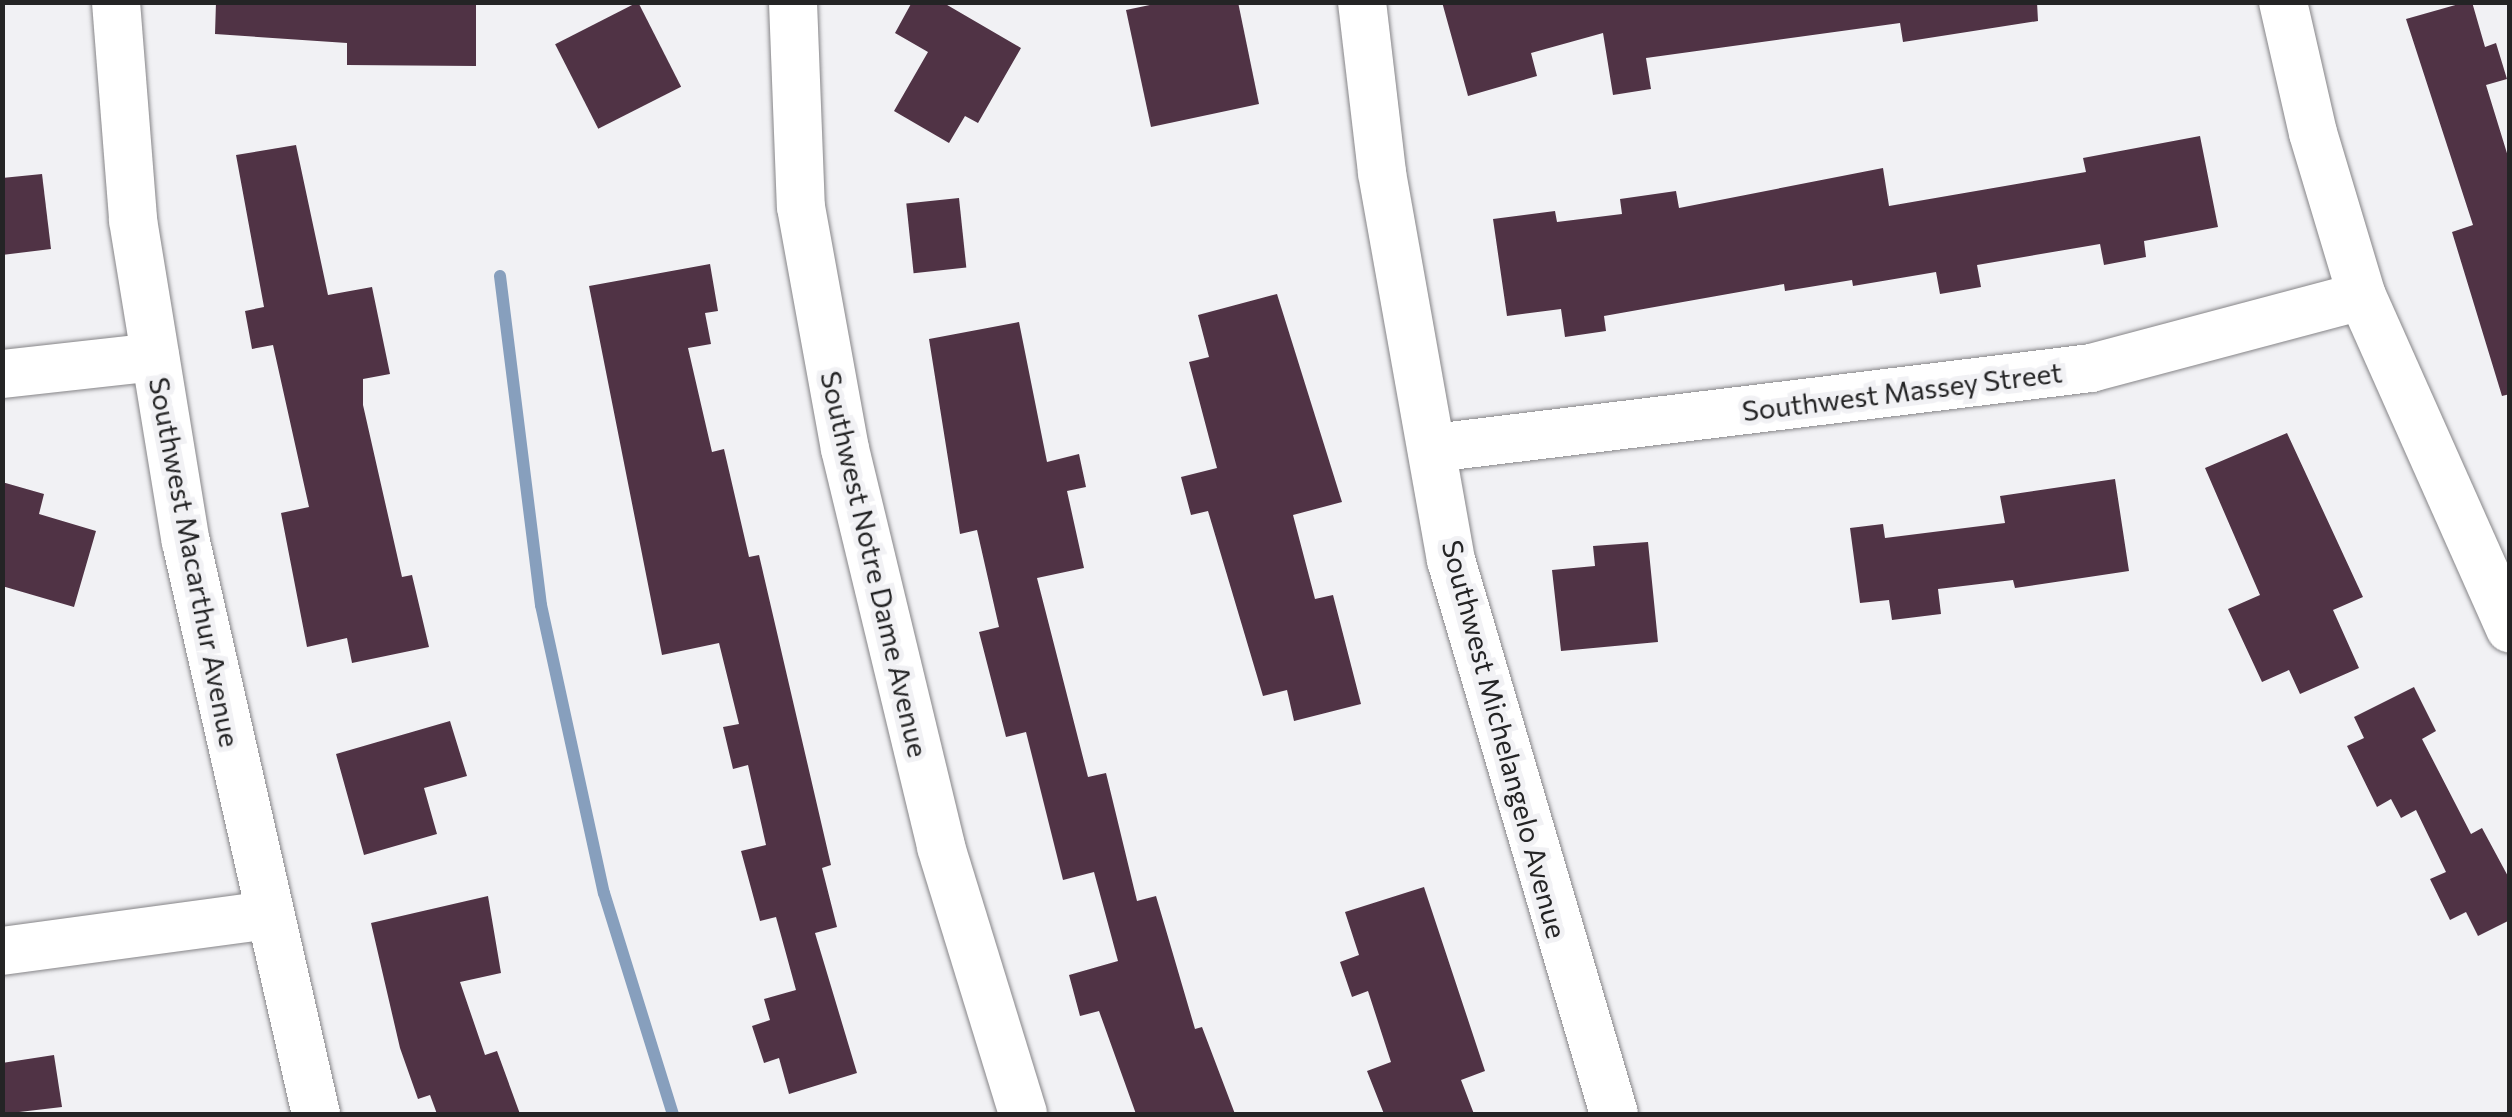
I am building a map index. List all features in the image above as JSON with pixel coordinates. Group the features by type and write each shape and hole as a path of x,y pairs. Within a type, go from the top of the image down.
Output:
{"street":[{"name":"Southwest Macarthur Avenue","path":"116,2 133,220 186,542 316,1114"},
{"name":"Southwest Notre Dame Avenue","path":"794,2 801,207 845,448 941,848 1023,1114"},
{"name":"Southwest Michelangelo Avenue","path":"1362,2 1382,172 1451,560 1614,1114"},
{"path":"2283,2 2313,133 2362,296 2510,629"},
{"name":"Southwest Massey Street","path":"1434,448 2091,368 2362,296"},
{"path":"2,374 155,356"},
{"path":"2,951 270,915"}],"building":[{"path":"216,2 476,2 476,66 347,65 347,43 215,34"},
{"path":"638,2 681,87 598,129 555,44"},
{"path":"912,2 942,2 1021,48 978,123 965,116 949,143 894,111 928,52 895,33"},
{"path":"1164,2 1238,2 1259,104 1151,127 1126,10"},
{"path":"1442,2 2037,2 2038,21 1903,42 1900,23 1646,58 1651,89 1613,95 1603,33 1531,53 1537,76 1468,96"},
{"path":"2472,2 2485,47 2496,43 2507,79 2486,85 2510,163 2510,394 2502,396 2452,232 2473,225 2406,19"},
{"path":"2200,136 2218,227 2144,241 2146,257 2104,265 2100,244 1977,265 1981,287 1940,294 1936,272 1853,286 1852,280 1785,291 1784,284 1604,316 1606,331 1565,337 1561,309 1507,316 1493,219 1555,211 1557,222 1622,214 1620,199 1676,191 1679,208 1883,168 1889,206 2086,172 2083,158"},
{"path":"296,145 328,295 372,287 390,374 363,379 363,405 402,577 412,575 429,647 352,663 347,638 307,647 281,513 309,507 273,345 252,349 245,311 264,307 236,155"},
{"path":"42,174 51,249 2,255 2,178"},
{"path":"959,198 966,268 914,273 906,204"},
{"path":"710,264 718,311 705,313 711,344 688,348 712,452 724,449 749,557 759,555 831,865 822,868 837,927 815,933 857,1073 789,1094 779,1058 764,1063 752,1026 770,1020 764,999 796,990 776,917 760,921 741,851 766,845 748,765 733,769 723,727 739,724 719,643 662,655 589,286"},
{"path":"1277,294 1342,502 1293,515 1315,599 1333,595 1361,704 1294,721 1287,690 1263,696 1208,511 1191,515 1181,477 1217,468 1189,362 1209,357 1198,315"},
{"path":"1019,322 1047,462 1079,454 1086,487 1067,491 1084,568 1037,578 1088,777 1106,773 1137,901 1156,896 1195,1029 1202,1027 1235,1114 1136,1114 1099,1011 1080,1016 1069,975 1118,961 1094,872 1063,880 1026,732 1006,737 979,632 999,627 977,530 960,534 929,339"},
{"path":"2287,433 2363,597 2333,610 2359,668 2300,694 2289,670 2262,682 2228,609 2260,595 2205,468"},
{"path":"2115,479 2129,571 2015,588 2013,580 1938,589 1941,614 1892,620 1889,600 1860,603 1850,528 1883,524 1885,538 2005,523 2000,496"},
{"path":"2,482 44,494 39,514 96,531 74,607 2,586"},
{"path":"1648,542 1658,642 1561,651 1552,570 1595,566 1593,546"},
{"path":"2414,687 2436,731 2422,739 2471,834 2482,828 2510,880 2510,920 2478,936 2466,912 2450,920 2430,879 2446,872 2416,810 2401,818 2391,799 2377,807 2347,746 2364,738 2354,717"},
{"path":"450,721 467,776 424,788 437,834 364,855 336,754"},
{"path":"1424,887 1485,1071 1461,1080 1474,1114 1384,1114 1367,1071 1391,1062 1368,991 1352,997 1340,962 1359,955 1345,912"},
{"path":"488,896 501,973 460,982 485,1055 497,1051 520,1114 437,1114 430,1095 418,1099 400,1048 371,923"},
{"path":"54,1055 62,1107 2,1114 2,1063"}],"waterway":[{"path":"500,276 541,605 604,893 673,1114"}]}
